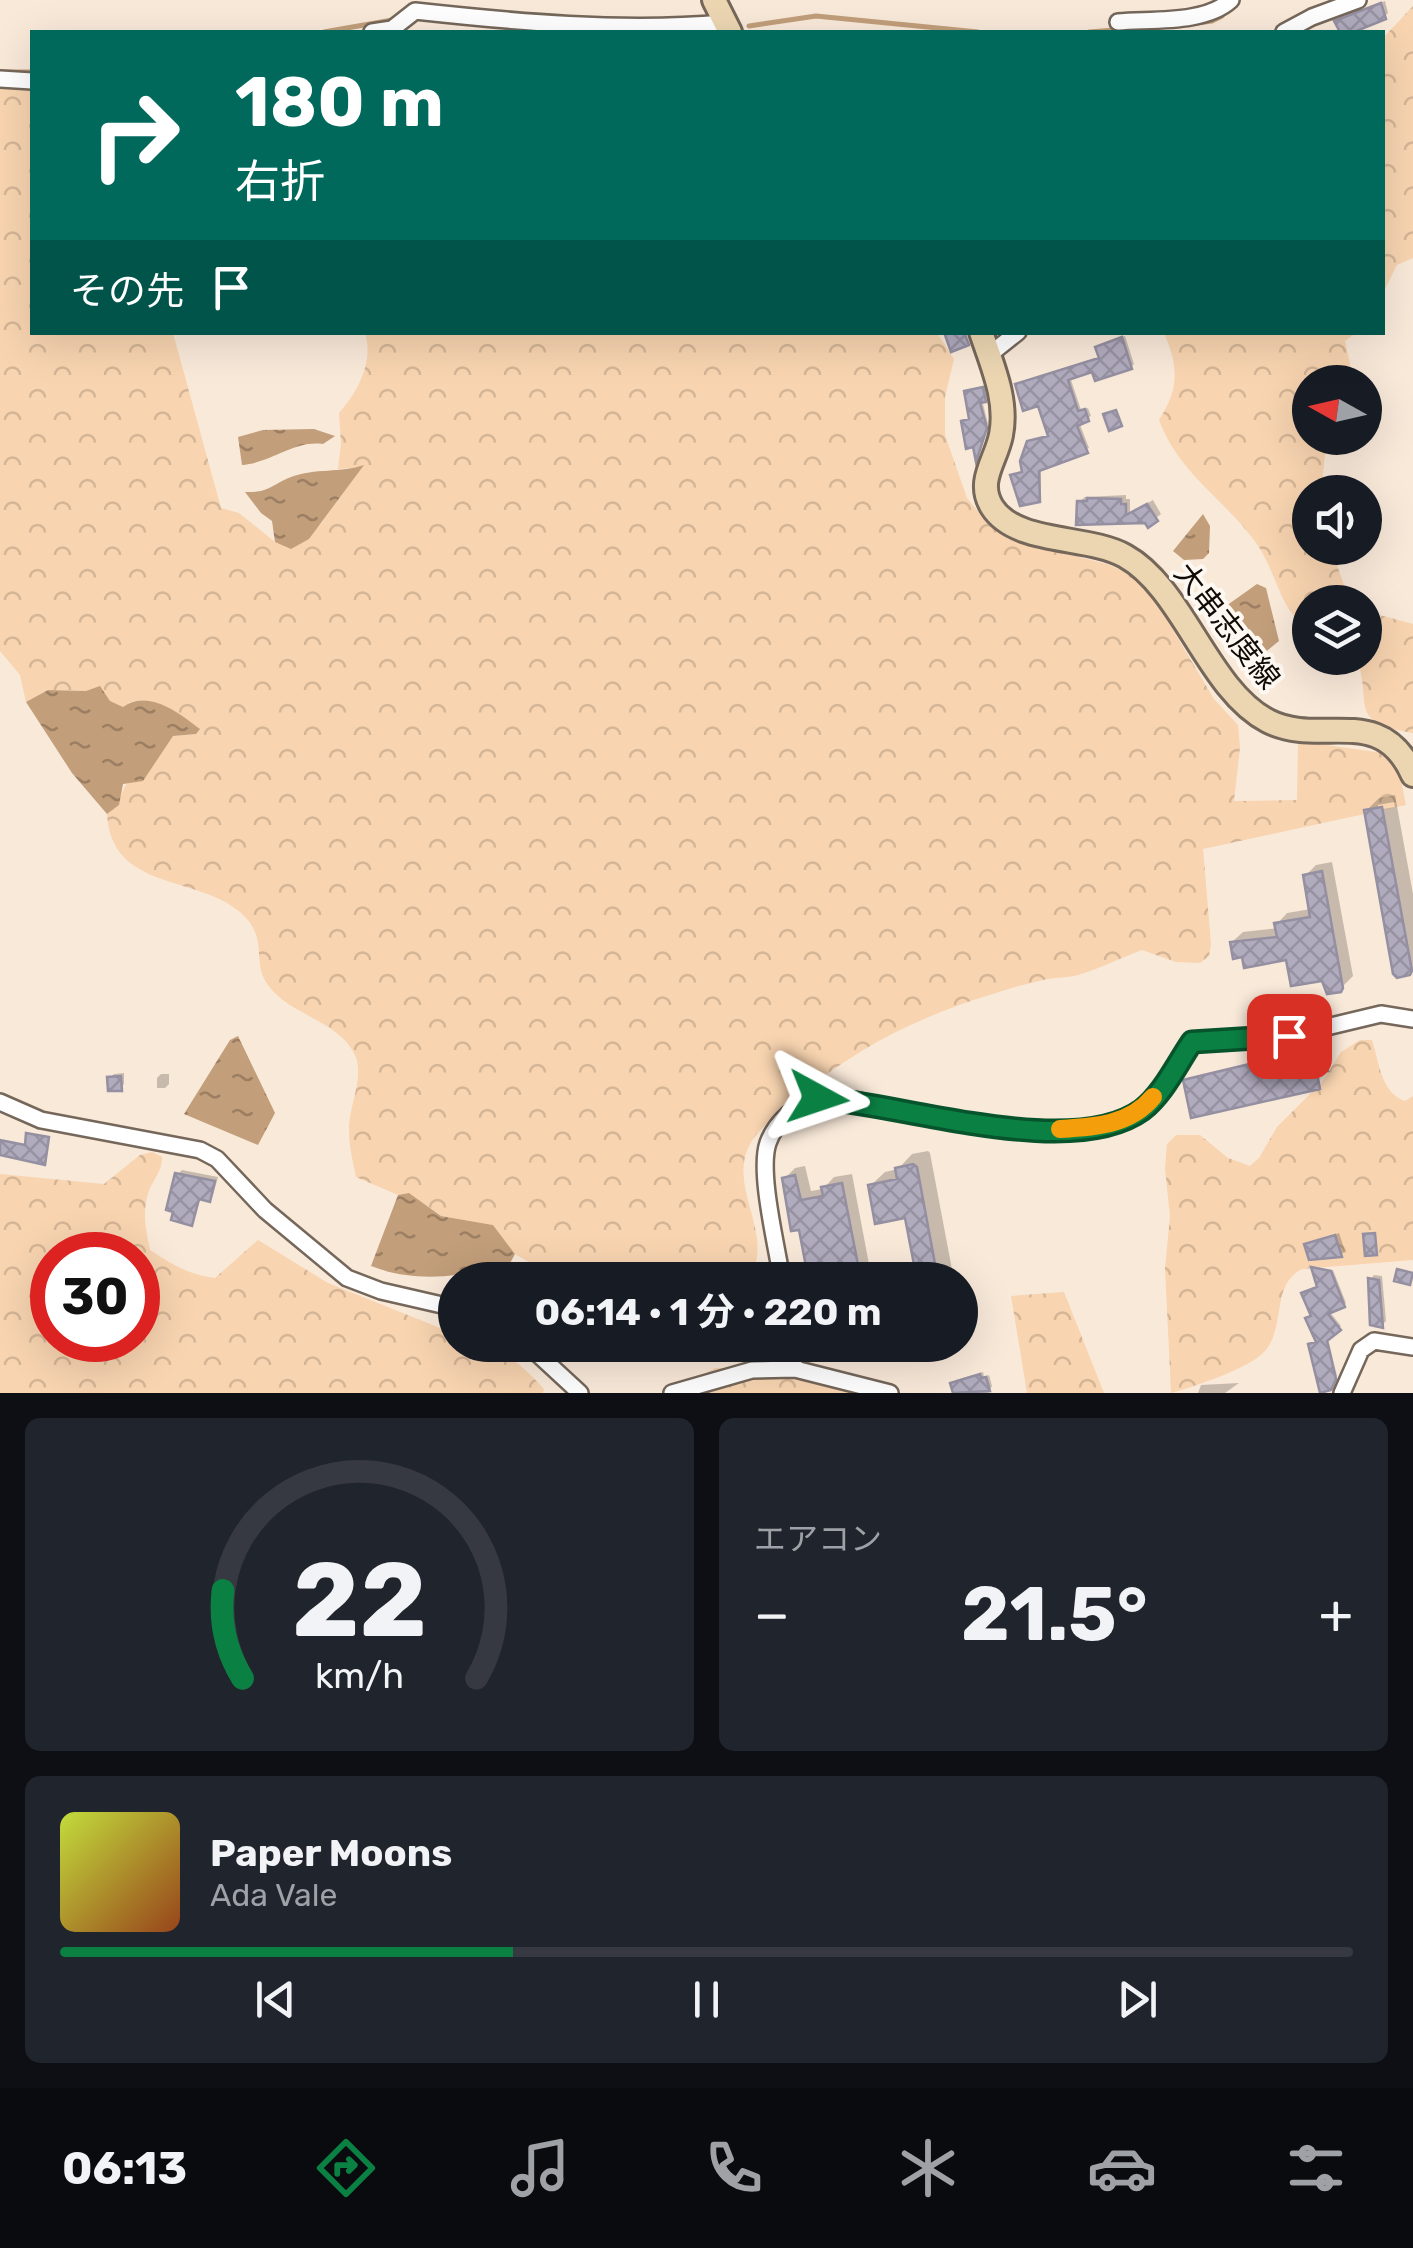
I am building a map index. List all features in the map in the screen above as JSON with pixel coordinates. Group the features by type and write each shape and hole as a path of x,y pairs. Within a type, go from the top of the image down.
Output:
{"main road":[{"path":"714,0 727,28"},
{"name":"大串志度線","path":"982,335 1002,398 1001,437 985,482 986,494 997,514 1021,528 1126,556 1152,578 1245,704 1283,726 1378,734 1395,744 1413,775"}],"street":[{"path":"1118,22 1202,14 1230,0"},
{"path":"1288,30 1358,0"},
{"path":"382,30 392,28 414,11 476,18 727,28"},
{"path":"0,79 30,81"},
{"path":"989,355 1014,335"},
{"path":"779,1262 765,1169 768,1145 778,1125 793,1110 818,1098 998,1128 1083,1128 1122,1121 1144,1108 1192,1042 1289,1036 1381,1014 1413,1019"},
{"path":"0,1102 41,1120 200,1150 217,1160 264,1210 346,1278 363,1286 438,1304"},
{"path":"1342,1393 1361,1350 1374,1341 1413,1347"},
{"path":"545,1362 572,1390"},
{"path":"794,1362 795,1368"},
{"path":"672,1393 752,1370 795,1368 890,1393"}],"green space":[{"path":"1413,6 1413,258 1397,265 1385,289 1385,36"},
{"path":"0,79 30,85 30,335 174,335 221,508 239,513 275,542 320,525 362,467 338,469 339,413 366,365 365,335 938,335 954,359 945,397 945,435 967,498 991,527 1023,543 1107,564 1148,588 1214,699 1238,725 1240,748 1234,801 1297,800 1298,741 1383,753 1399,770 1406,805 1203,849 1211,944 1209,956 1200,963 1176,962 1142,950 1078,975 1022,985 942,1012 890,1035 841,1064 769,1121 748,1148 744,1181 756,1231 756,1262 528,1262 515,1254 493,1225 441,1216 409,1193 398,1195 356,1177 349,1131 358,1064 347,1043 286,1002 266,982 254,930 240,912 222,900 159,878 123,857 112,839 107,814 119,805 133,775 173,736 196,734 171,713 142,701 123,707 86,691 48,690 26,702 20,675 0,651"},
{"path":"1165,335 1353,335 1345,341 1350,365 1292,365 1292,455 1325,455 1323,475 1292,475 1292,565 1337,565 1344,585 1292,585 1292,614 1259,547 1191,472 1168,440 1159,420 1173,388 1174,367"},
{"path":"1382,616 1413,624 1413,733 1378,723 1366,709 1361,675 1382,675"},
{"path":"1360,1040 1372,1040 1382,1076 1391,1091 1405,1101 1413,1096 1413,1260 1302,1269 1286,1285 1275,1331 1264,1352 1233,1371 1171,1393 1165,1268 1170,1216 1165,1169 1167,1144 1176,1135 1200,1135 1228,1158 1250,1166 1277,1127 1323,1081 1341,1052"},
{"path":"152,1152 162,1157 146,1201 147,1232 30,1232 30,1362 160,1362 160,1256 189,1272 215,1278 258,1240 328,1283 438,1327 438,1362 516,1362 544,1389 543,1393 0,1393 0,1174 104,1184 140,1155"},
{"path":"1064,1292 1104,1393 1027,1393 1011,1296"},
{"path":"715,1368 821,1371 883,1385 879,1393 671,1393"}],"water":[{"path":"314,429 335,436 323,444 302,445 242,465 238,437 263,430"},
{"path":"364,465 309,539 291,549 275,542 272,521 245,492 265,490 300,474"},
{"path":"1203,514 1210,526 1209,553 1203,559 1184,560 1173,551"},
{"path":"1257,584 1266,588 1279,641 1263,654 1244,658 1228,632 1209,618"},
{"path":"100,686 110,701 123,707 142,700 153,702 173,710 200,729 196,734 173,736 143,781 123,784 119,805 107,814 72,773 26,702 48,690 86,691"},
{"path":"238,1036 275,1113 258,1145 184,1114 230,1040"},
{"path":"409,1193 441,1216 493,1225 515,1254 511,1262 438,1262 438,1276 405,1275 371,1266 398,1195"}],"building":[{"path":"1381,3 1386,19 1359,30 1339,30 1334,21"},
{"path":"945,335 965,335 969,345 951,352"},
{"path":"1122,337 1132,369 1095,381 1092,372 1068,380 1078,411 1085,409 1089,421 1077,426 1088,453 1039,471 1040,502 1020,506 1010,475 1022,472 1020,461 1027,441 1048,436 1038,406 1023,411 1015,384 1099,358 1095,347"},
{"path":"983,387 986,402 980,403 987,428 976,462 973,447 966,449 961,421 969,419 964,391"},
{"path":"1116,410 1122,426 1109,431 1103,414"},
{"path":"1121,499 1121,504 1126,504 1126,515 1147,504 1158,521 1148,528 1145,523 1076,525 1077,501"},
{"path":"1382,807 1412,971 1397,978 1393,974 1364,810"},
{"path":"1322,871 1341,992 1327,994 1322,981 1291,986 1286,960 1244,968 1242,957 1233,959 1230,942 1277,937 1274,923 1310,917 1303,875"},
{"path":"1312,1049 1313,1056 1324,1053 1328,1071 1317,1073 1320,1089 1191,1118 1183,1080"},
{"path":"121,1076 122,1091 108,1091 107,1077"},
{"path":"26,1133 49,1137 45,1165 0,1155 0,1140 25,1145"},
{"path":"913,1164 917,1167 935,1262 914,1262 905,1218 875,1224 868,1185 897,1179 895,1168"},
{"path":"175,1173 215,1181 210,1202 199,1199 192,1226 171,1220 173,1212 166,1210"},
{"path":"795,1175 801,1200 823,1196 821,1187 842,1183 857,1262 805,1262 799,1230 791,1231 782,1178"},
{"path":"1375,1233 1377,1255 1365,1256 1363,1234"},
{"path":"1335,1235 1342,1257 1309,1260 1304,1244"},
{"path":"1311,1267 1331,1271 1345,1307 1328,1314 1341,1330 1327,1341 1336,1379 1331,1390 1320,1393 1308,1344 1316,1342 1305,1318 1311,1316 1301,1293 1317,1287"},
{"path":"1397,1269 1413,1273 1410,1285 1394,1281"},
{"path":"1368,1278 1379,1280 1383,1328 1370,1325"},
{"path":"980,1374 981,1378 986,1377 990,1391 953,1393 950,1383"}],"waterway":[{"path":"749,26 816,16 958,30"},
{"path":"1197,23 1222,16"},
{"path":"335,30 398,19"},
{"path":"1,72 30,72"}],"slow traffic":[{"path":"1060,1129 1122,1121 1144,1108 1153,1097"}],"route":[{"path":"818,1098 998,1128 1083,1128 1122,1121 1144,1108 1192,1042 1289,1036"}]}
